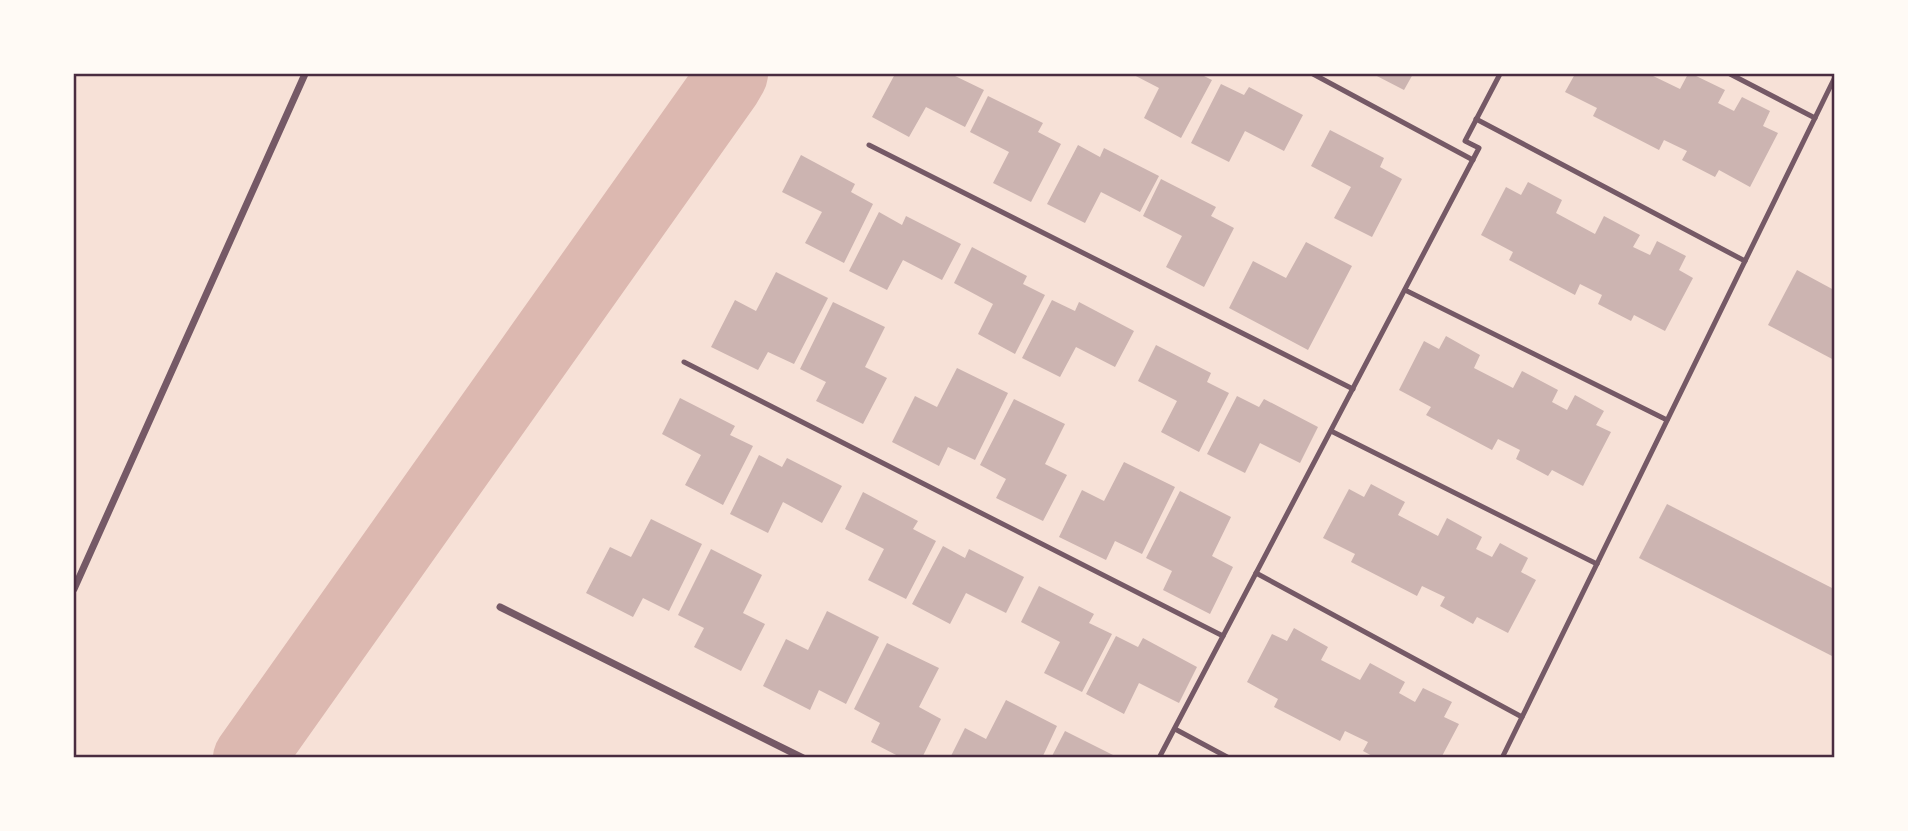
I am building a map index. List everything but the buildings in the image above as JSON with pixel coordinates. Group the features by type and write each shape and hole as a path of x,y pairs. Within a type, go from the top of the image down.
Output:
{"street":[{"path":"74,589 305,74"},
{"path":"500,607 803,758"}],"lane":[{"path":"1313,74 1473,160"},
{"path":"1159,758 1479,148 1465,141 1500,74"},
{"path":"1730,74 1815,118"},
{"path":"1502,758 1835,79"},
{"path":"1476,119 1745,261"},
{"path":"869,145 1353,389"},
{"path":"1405,290 1667,420"},
{"path":"684,362 1223,636"},
{"path":"1331,431 1597,564"},
{"path":"1256,573 1522,717"},
{"path":"1175,729 1229,758"}],"waterway":[{"path":"249,758 732,74"}]}
